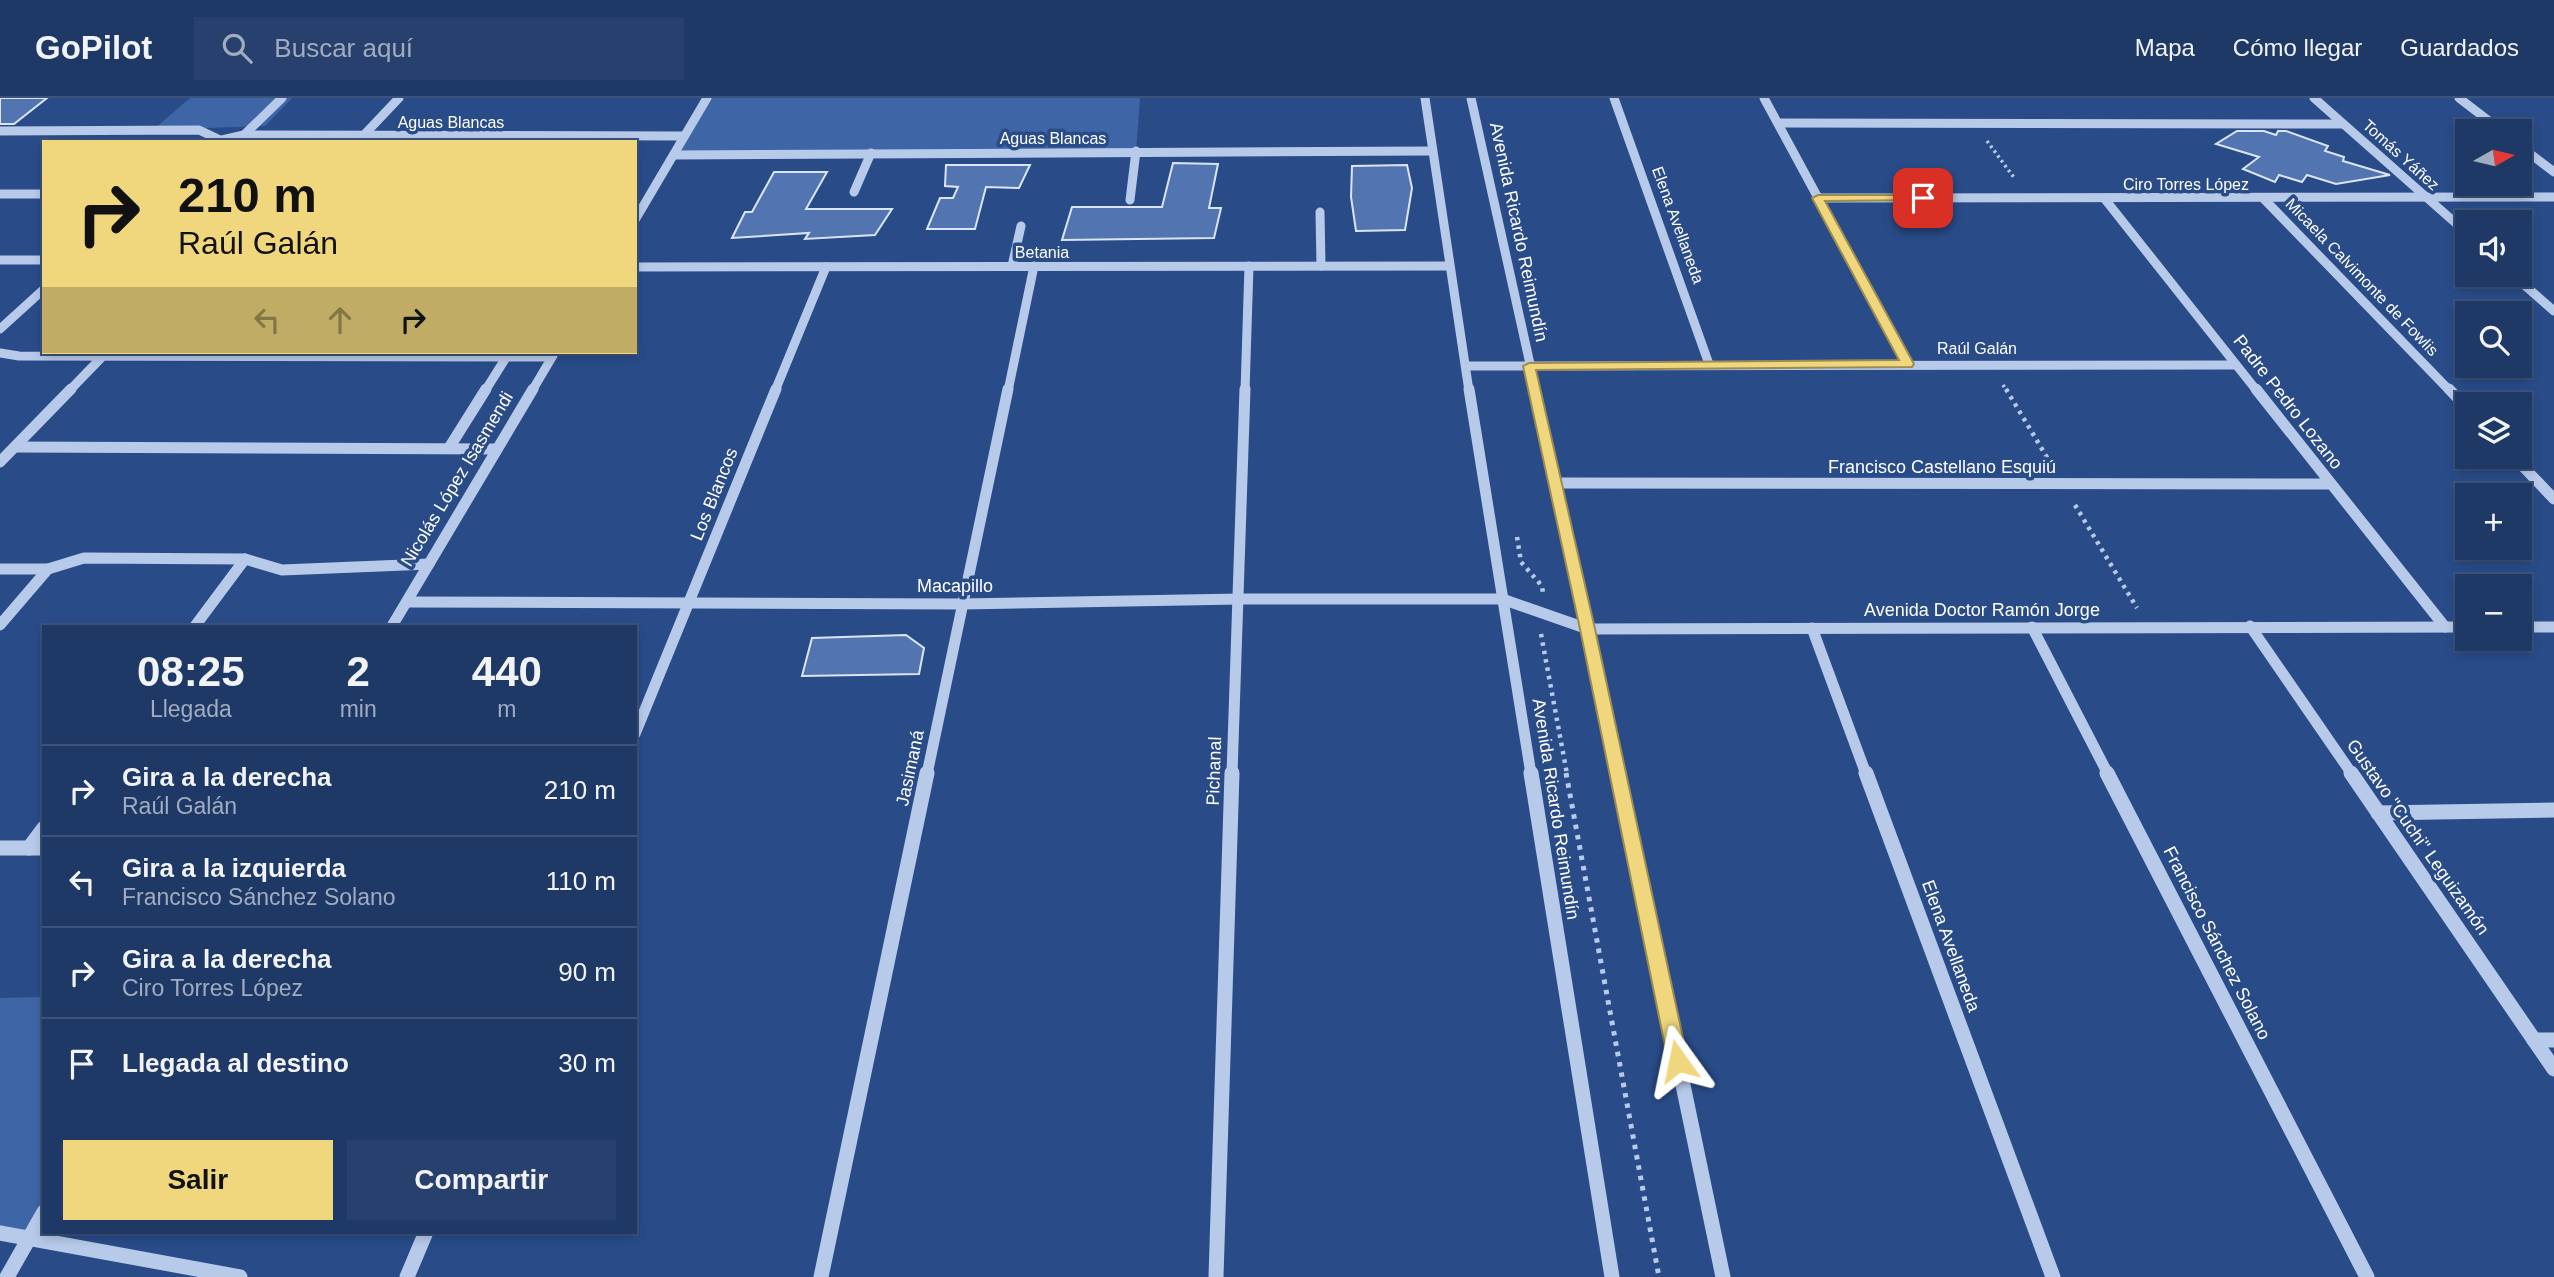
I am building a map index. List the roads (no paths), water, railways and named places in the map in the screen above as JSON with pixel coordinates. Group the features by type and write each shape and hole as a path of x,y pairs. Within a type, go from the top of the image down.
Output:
{"street":[{"path":"244,135 282,98"},
{"path":"363,136 399,98"},
{"path":"637,217 707,98"},
{"name":"Avenida Ricardo Reimundín","path":"1425,98 1449,266 1612,1277"},
{"name":"Avenida Ricardo Reimundín","path":"1471,98 1588,629 1723,1277"},
{"name":"Elena Avellaneda","path":"1614,98 1709,364"},
{"path":"1764,98 1908,364"},
{"name":"Tomás Yáñez","path":"2314,98 2455,223"},
{"path":"2459,98 2486,119"},
{"path":"1779,123 2343,124"},
{"path":"1,132 199,130 214,140"},
{"name":"Aguas Blancas","path":"220,140 244,135 550,139 684,135"},
{"path":"1130,200 1136,151"},
{"name":"Aguas Blancas","path":"674,155 1432,151"},
{"path":"855,192 872,153"},
{"path":"2532,155 2554,172"},
{"path":"0,194 42,194"},
{"name":"Ciro Torres López","path":"1818,198 2554,197"},
{"name":"Padre Pedro Lozano","path":"2104,198 2445,627"},
{"name":"Micaela Calvimonte de Fowlis","path":"2263,198 2455,396"},
{"path":"1320,212 1321,266"},
{"path":"1012,266 1021,226"},
{"path":"0,260 42,260"},
{"name":"Pichanal","path":"1216,1277 1249,265"},
{"name":"Jasimaná","path":"821,1277 1034,266"},
{"name":"Betania","path":"637,267 1449,266"},
{"name":"Los Blancos","path":"637,729 826,267"},
{"path":"2527,287 2554,311"},
{"path":"0,329 42,291"},
{"path":"0,353 19,356 102,357 553,354"},
{"name":"Nicolás López Isasmendi","path":"393,625 553,354"},
{"path":"449,448 507,356"},
{"path":"0,462 102,357"},
{"name":"Raúl Galán","path":"1466,366 2236,365"},
{"path":"15,447 497,449"},
{"path":"2525,469 2554,499"},
{"name":"Francisco Castellano Esquiú","path":"1555,483 2330,484"},
{"path":"0,569 48,569 84,558 245,559 282,570 429,564"},
{"path":"196,625 245,559"},
{"path":"0,625 48,569"},
{"name":"Macapillo","path":"407,602 962,604 1502,598"},
{"name":"Avenida Doctor Ramón Jorge","path":"1502,598 1588,629 2455,627"},
{"name":"Gustavo \"Cuchi\" Leguizamón","path":"2250,626 2554,1069"},
{"path":"2532,627 2554,626"},
{"name":"Francisco Sánchez Solano","path":"2032,627 2367,1277"},
{"name":"Elena Avellaneda","path":"1812,628 2053,1277"},
{"path":"2378,813 2554,810"},
{"path":"29,848 42,831"},
{"path":"0,848 42,848"},
{"path":"2534,1040 2554,1040"},
{"path":"7,1277 42,1215"},
{"path":"0,1233 240,1277"},
{"path":"407,1277 425,1234"}]}
